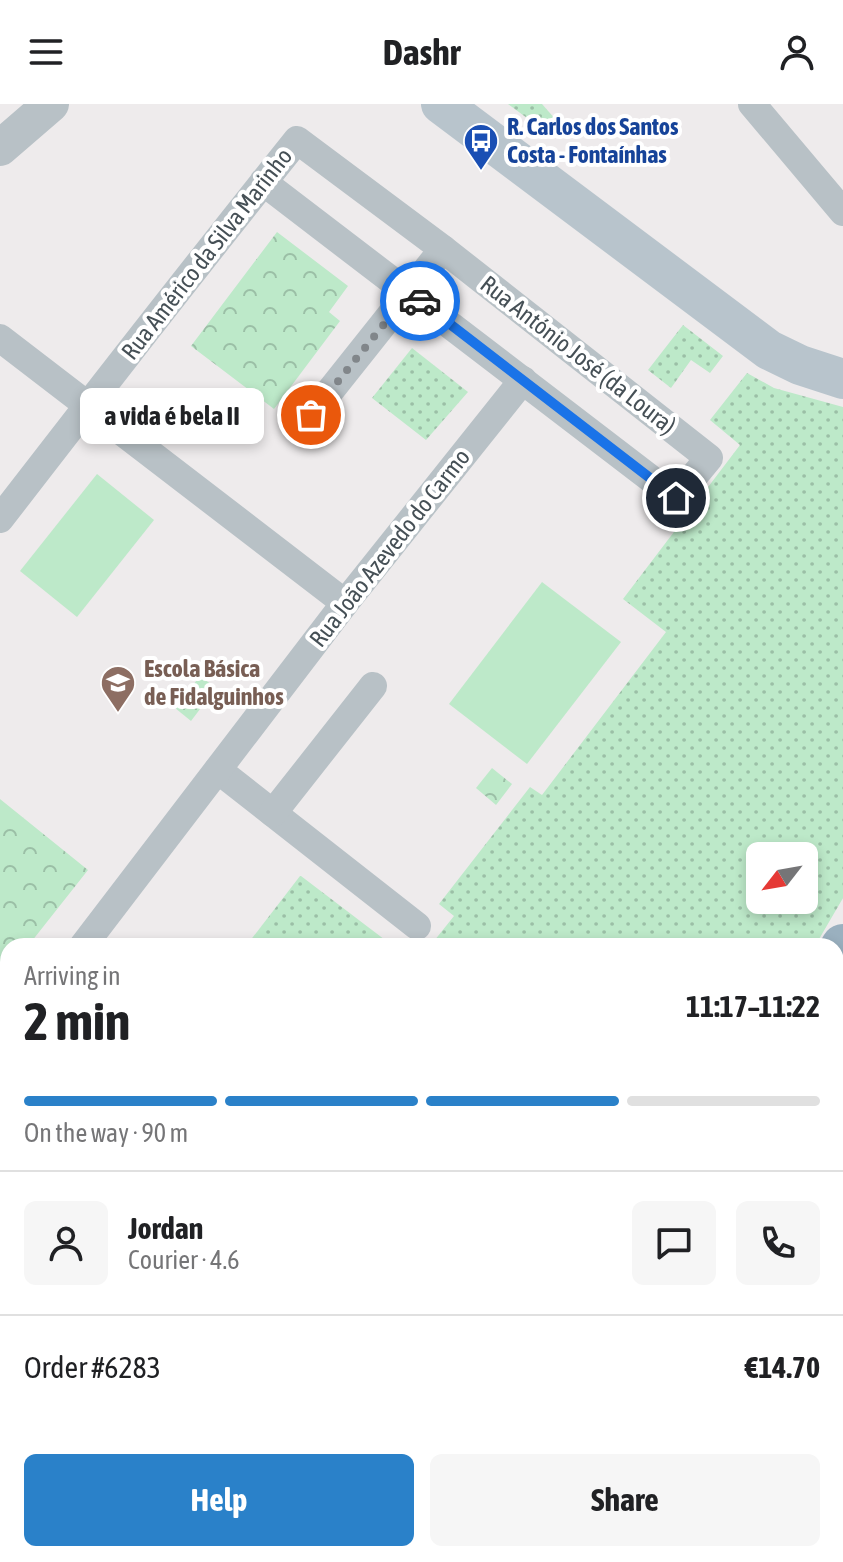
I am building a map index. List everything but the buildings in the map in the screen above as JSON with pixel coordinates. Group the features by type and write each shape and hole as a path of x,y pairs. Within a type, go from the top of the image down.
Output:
{"main road":[{"path":"441,104 769,350 800,365 843,379"}],"street":[{"path":"0,148 51,104"},
{"path":"752,104 843,212"},
{"name":"Rua Américo da Silva Marinho","path":"0,519 297,140"},
{"name":"Rua António José (da Loura)","path":"263,182 676,498 709,458 443,249 297,140"},
{"path":"311,415 443,249"},
{"path":"0,338 345,603"},
{"name":"Rua João Azevedo do Carmo","path":"89,938 345,603 523,380"},
{"path":"273,813 373,686"},
{"path":"218,770 417,926"}],"green space":[{"path":"508,104 542,104 571,137 554,138"},
{"path":"277,232 348,286 329,312 340,321 274,409 191,346"},
{"path":"683,325 723,356 710,373 691,360 671,388 648,370"},
{"path":"412,348 468,392 426,440 372,398"},
{"path":"747,373 774,388 843,407 843,898 820,938 436,938 454,916 439,904 530,787 542,795 666,632 623,599 740,445 710,420"},
{"path":"97,474 154,520 77,617 20,571"},
{"path":"542,582 621,642 527,764 449,704"},
{"path":"200,676 216,688 191,721 175,708"},
{"path":"492,768 512,784 496,805 476,788"},
{"path":"0,799 88,870 34,938 0,938"},
{"path":"301,876 382,938 252,938"}],"way so far":[{"path":"311,415 409,293 420,301"}],"place":[{"name":"R. Carlos dos Santos Costa - Fontaínhas","path":"481,172"},
{"name":"a vida é bela II","path":"311,415"},
{"name":"Escola Básica de Fidalguinhos","path":"118,714"}],"route":[{"path":"420,301 676,498"}]}
